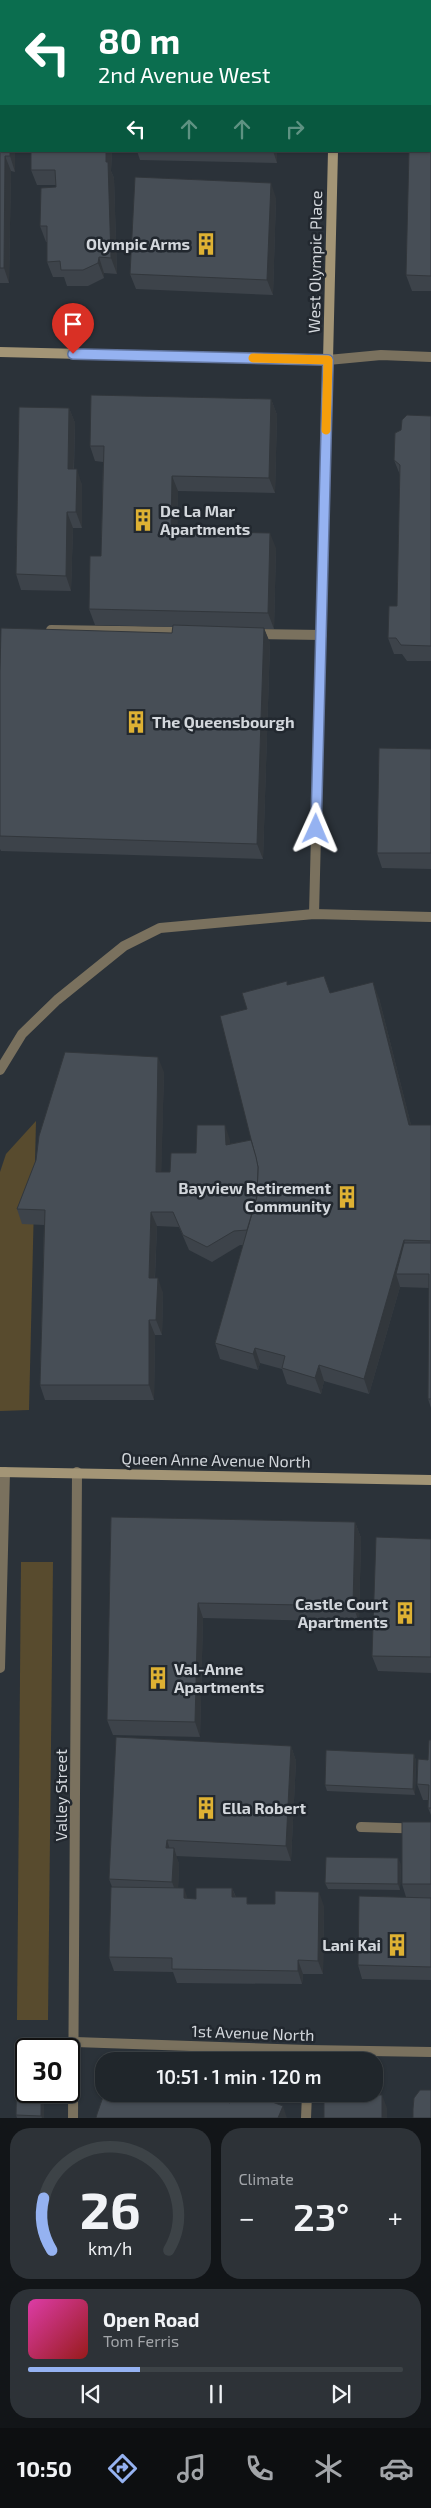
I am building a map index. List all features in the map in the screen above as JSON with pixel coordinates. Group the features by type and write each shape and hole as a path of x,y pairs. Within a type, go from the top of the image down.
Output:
{"street":[{"name":"West Olympic Place","path":"314,914 333,152"},
{"path":"0,352 328,360 381,355 431,357"},
{"path":"44,630 190,632"},
{"path":"240,633 322,635"},
{"path":"0,1070 22,1034 57,1000 124,946 160,928 314,914 431,917"},
{"path":"0,1668 2,1472"},
{"name":"Queen Anne Avenue North","path":"2,1472 431,1480"},
{"name":"Valley Street","path":"75,2038 77,1472"},
{"path":"361,1827 431,1829"},
{"name":"1st Avenue North","path":"80,2042 241,2052"},
{"name":"1st Avenue North","path":"383,2054 431,2052"},
{"path":"306,2118 307,2102"},
{"name":"Valley Street","path":"73,2103 73,2118"}],"shaded area":[{"path":"36,1121 29,1410 0,1411 0,1172 6,1154"},
{"path":"21,1562 53,1562 48,2020 17,2020"}],"building":[{"path":"0,152 10,152 10,156 5,156 4,268 0,268"},
{"path":"31,152 106,152 106,162 108,162 111,258 99,257 98,263 83,270 61,270 60,261 47,262 47,226 40,226 41,188 56,187 55,170 31,170"},
{"path":"409,152 431,152 431,276 406,275"},
{"name":"Olympic Arms","path":"135,177 271,183 267,280 130,274"},
{"name":"De La Mar Apartments","path":"91,395 271,399 269,478 172,476 171,531 270,533 268,613 89,609 90,556 101,556 104,446 90,446"},
{"path":"19,407 69,408 68,469 77,469 76,512 67,512 66,576 16,574"},
{"path":"407,415 431,416 431,646 401,645 396,638 388,638 389,606 397,606 400,465 394,460 395,433 401,430 402,420"},
{"name":"The Queensbourgh","path":"173,625 264,628 257,844 0,836 1,628 172,633"},
{"path":"379,748 431,749 431,853 377,853"},
{"name":"Bayview Retirement Community","path":"324,976 330,993 373,982 409,1125 431,1125 431,1241 404,1240 364,1379 319,1365 315,1378 282,1368 285,1356 255,1348 253,1354 215,1343 257,1196 258,1167 220,1016 247,1009 242,993 287,981 287,985"},
{"path":"65,1052 158,1057 156,1172 170,1172 171,1153 196,1153 197,1125 225,1125 226,1145 251,1140 256,1157 258,1167 257,1196 247,1230 234,1231 207,1247 183,1235 173,1212 151,1212 149,1278 158,1278 156,1320 149,1320 149,1385 40,1385 45,1210 17,1209 36,1160 39,1136"},
{"path":"404,1243 431,1243 431,1399 428,1399 429,1274 396,1274"},
{"name":"Val-Anne Apartments","path":"111,1517 355,1522 353,1606 198,1603 195,1722 107,1720"},
{"name":"Castle Court Apartments","path":"376,1537 431,1539 431,1657 372,1656"},
{"name":"Ella Robert","path":"116,1737 291,1746 286,1846 167,1840 166,1848 174,1848 172,1882 109,1879"},
{"path":"429,1740 431,1740 431,1808 428,1808 429,1785 417,1784 418,1759 428,1760"},
{"path":"326,1750 414,1754 413,1789 325,1785"},
{"path":"402,1822 431,1822 431,1884 402,1884"},
{"path":"326,1857 398,1858 398,1884 325,1883"},
{"path":"111,1887 184,1888 184,1898 196,1899 196,1888 232,1888 232,1897 247,1897 247,1904 275,1904 275,1891 319,1892 318,1961 298,1960 298,1971 172,1969 172,1958 109,1957"},
{"name":"Lani Kai","path":"359,1896 431,1898 431,1967 358,1965"},
{"path":"420,2090 431,2090 431,2118 413,2118 414,2098"},
{"path":"101,2102 272,2102 283,2106 278,2118 96,2118"},
{"path":"324,2102 382,2102 382,2118 324,2118"},
{"path":"16,2103 41,2103 41,2116 16,2115"}],"slow traffic":[{"path":"253,358 328,360 326,430"}],"place":[{"name":"Olympic Arms","path":"206,244"},
{"name":"De La Mar Apartments","path":"143,520"},
{"name":"The Queensbourgh","path":"136,722"},
{"name":"Bayview Retirement Community","path":"347,1197"},
{"name":"Castle Court Apartments","path":"405,1613"},
{"name":"Val-Anne Apartments","path":"158,1678"},
{"name":"Ella Robert","path":"206,1808"},
{"name":"Lani Kai","path":"397,1945"}],"route":[{"path":"73,354 328,360 316,829"}]}
